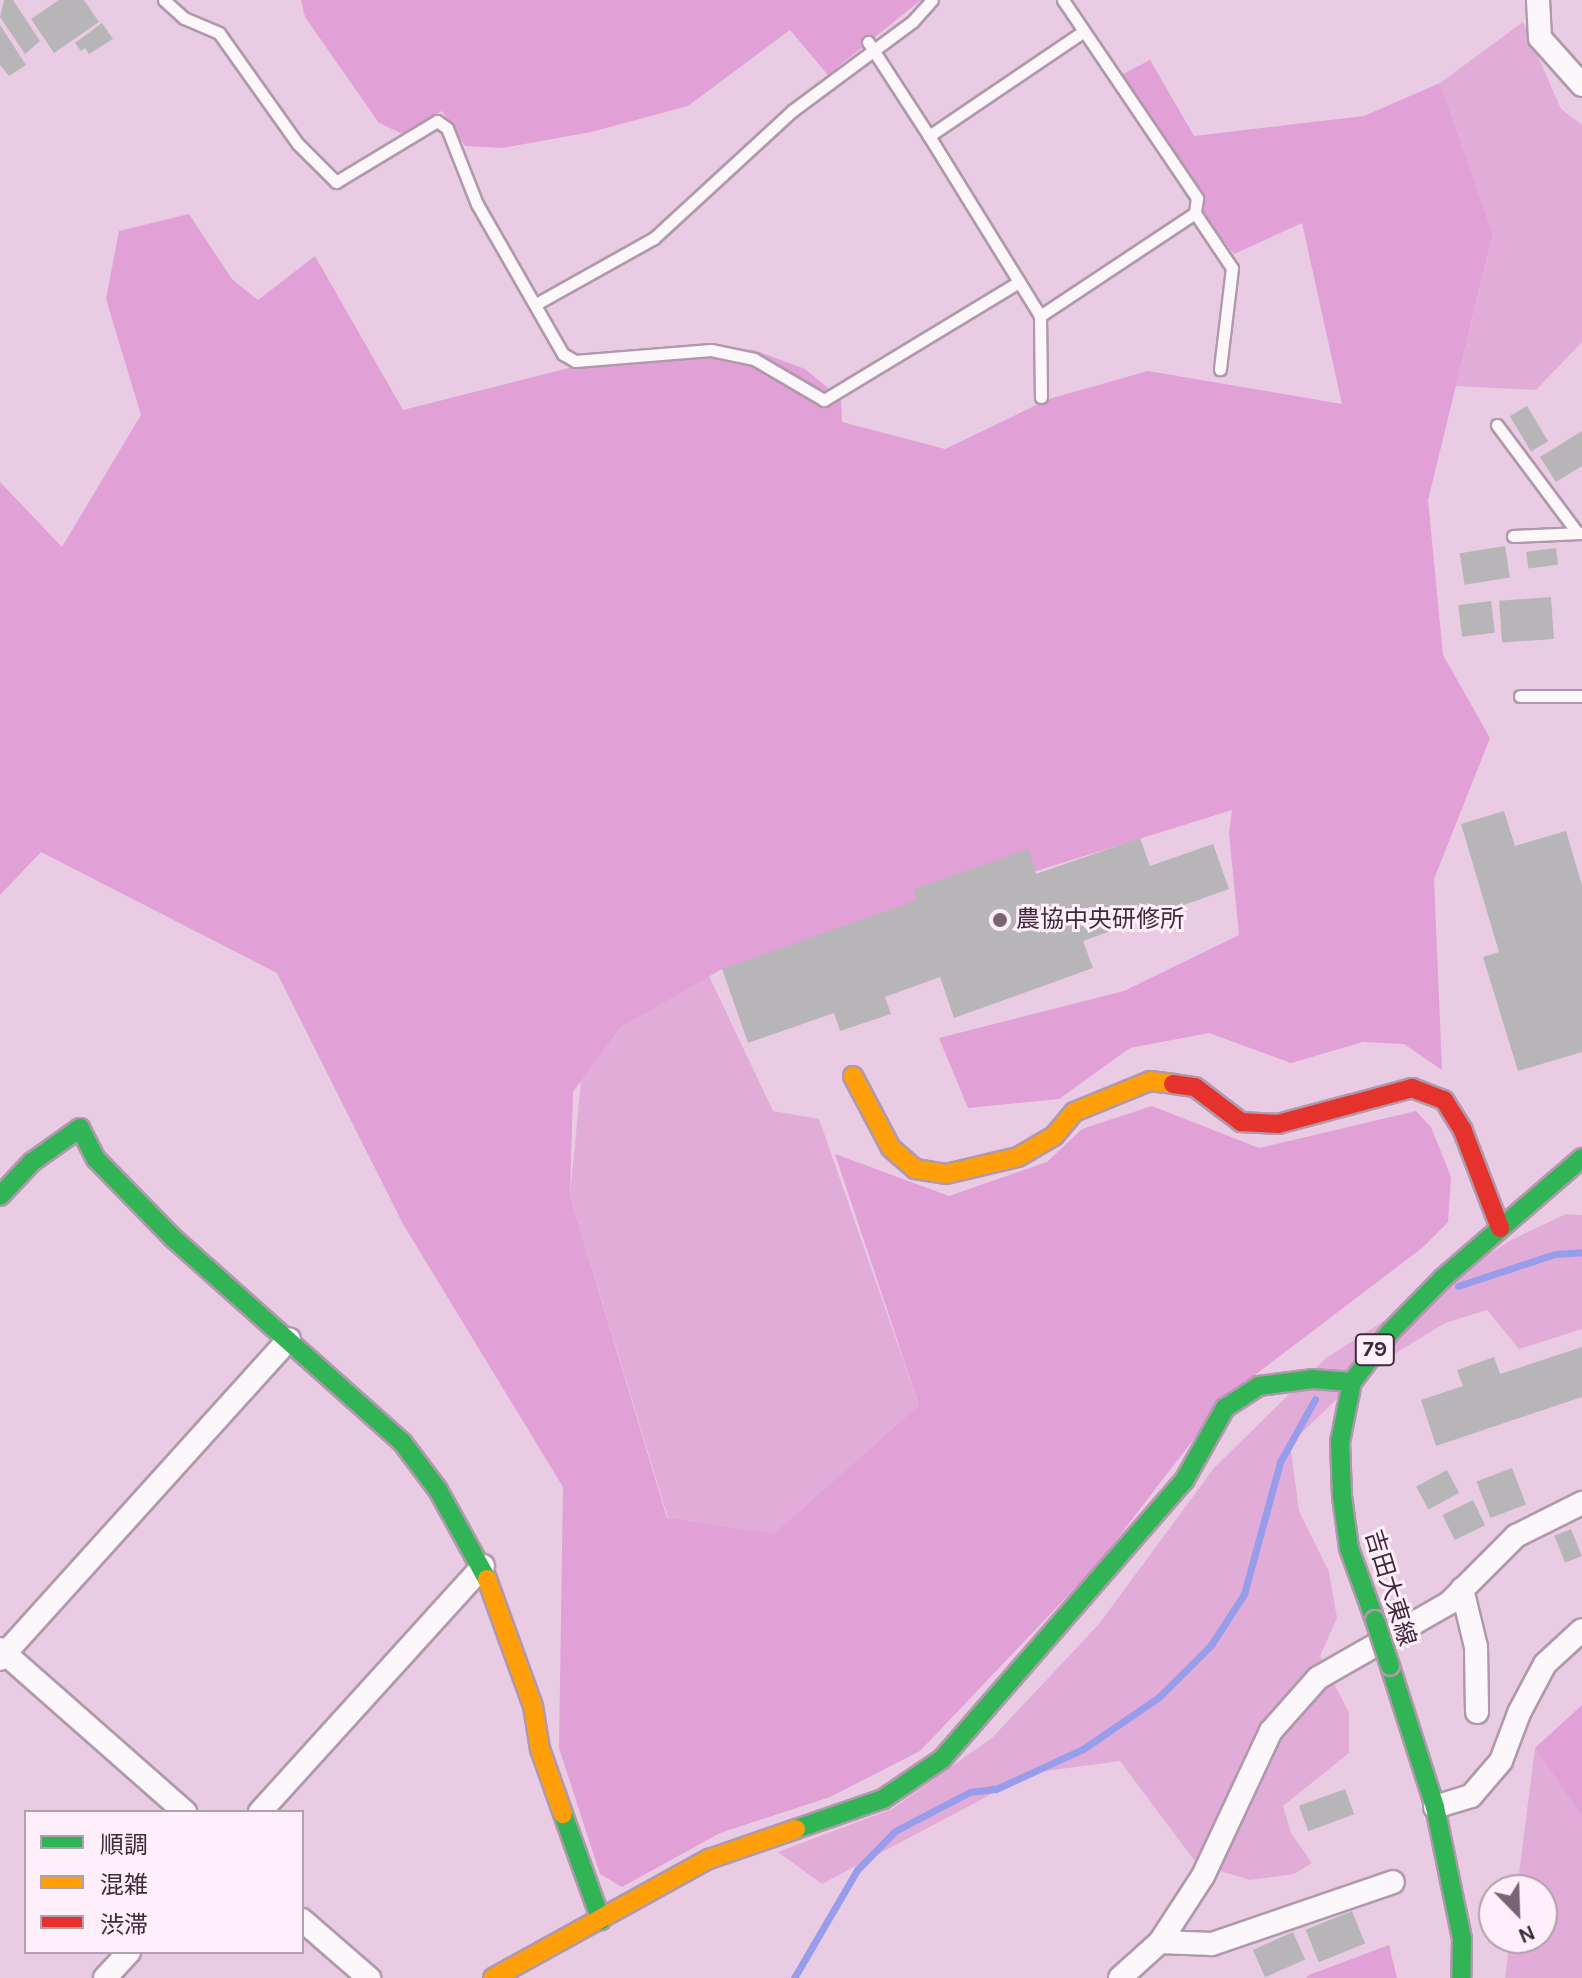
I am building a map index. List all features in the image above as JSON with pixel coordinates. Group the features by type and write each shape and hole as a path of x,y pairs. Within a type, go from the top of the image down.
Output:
{"street":[{"path":"1538,0 1540,38 1582,85"},
{"path":"853,1076 891,1148 915,1169 946,1174 1018,1157 1054,1136 1074,1112 1150,1081 1195,1087 1241,1122 1278,1124 1412,1088 1444,1100 1463,1131 1500,1228"},
{"path":"0,1196 32,1162 80,1128 96,1159 173,1238 402,1442 438,1490 483,1566 533,1706 540,1749 601,1920"},
{"name":"吉田大東線","path":"1461,1978 1462,1939 1435,1807 1349,1548 1342,1496 1340,1442 1352,1382 1390,1332 1500,1228 1582,1158"},
{"path":"183,1810 2,1654 289,1339"},
{"path":"493,1978 748,1842 883,1799 942,1759 1184,1481 1225,1408 1259,1386 1312,1379 1352,1382"},
{"path":"1120,1978 1160,1942 1203,1876 1271,1731 1318,1678 1449,1603 1516,1536 1582,1503"},
{"path":"262,1810 483,1566"},
{"path":"1462,1589 1476,1647 1477,1712"},
{"path":"1435,1807 1471,1796 1501,1761 1545,1664 1582,1630"},
{"path":"1160,1942 1212,1944 1393,1882"},
{"path":"304,1922 369,1978"},
{"path":"105,1978 127,1954"}],"lane":[{"path":"164,0 184,18 219,33 298,144 336,182 437,121 447,128 477,204 563,354 575,361 711,350 754,359 824,400 1019,282"},
{"path":"536,304 654,238 792,111 932,0"},
{"path":"1063,0 1197,198 1195,213 1232,268 1220,369"},
{"path":"929,136 1084,31"},
{"path":"871,46 1040,316 1041,397"},
{"path":"1040,316 1195,213"},
{"path":"1497,425 1579,532"},
{"path":"1513,536 1579,532"},
{"path":"1520,696 1582,696"}],"shaded area":[{"path":"301,0 921,0 828,75 790,30 688,106 591,132 502,148 465,146 442,111 403,134 379,123 305,17"},
{"path":"1523,22 1561,109 1582,125 1582,342 1536,390 1456,386 1493,234 1440,83"},
{"path":"1150,60 1194,136 1364,116 1440,83 1493,234 1428,500 1443,655 1490,738 1434,879 1442,1070 1404,1044 1363,1042 1291,1063 1209,1033 1130,1048 1059,1099 968,1108 939,1038 1124,991 1239,935 1229,833 1232,810 722,969 620,1028 573,1092 570,1196 667,1518 774,1534 919,1405 835,1154 949,1196 1047,1162 1082,1129 1152,1106 1259,1148 1416,1111 1431,1127 1451,1177 1448,1222 1422,1248 1226,1397 1097,1565 920,1751 830,1797 720,1833 622,1887 600,1874 559,1748 563,1487 403,1224 277,973 41,852 0,895 0,482 62,547 141,415 106,299 119,231 189,214 232,279 258,300 315,256 403,410 628,353 678,346 754,350 805,369 841,399 842,422 945,449 1049,399 1148,371 1342,404 1302,223 1234,254 1195,205 1201,200 1121,75"},
{"path":"709,976 773,1111 819,1119 919,1405 760,1547 668,1518 570,1196 581,1081 620,1028"},
{"path":"1566,1214 1582,1215 1582,1329 1519,1349 1487,1310 1445,1323 1365,1372 1290,1444 1299,1511 1329,1572 1337,1618 1320,1656 1349,1713 1349,1753 1283,1806 1291,1833 1312,1863 1294,1874 1250,1880 1197,1864 1120,1761 1031,1773 822,1884 778,1852 892,1809 993,1737 1099,1624 1214,1468 1326,1358 1511,1240"},
{"path":"1582,1705 1582,1817 1535,1748"},
{"path":"1535,1748 1582,1817 1582,1978 1505,1978 1508,1954 1558,1954 1558,1874 1519,1874"},
{"path":"1389,1945 1397,1978 1306,1978 1309,1975"}],"building":[{"path":"4,0 13,0 40,41 25,54 0,17"},
{"path":"59,0 84,0 99,22 54,53 31,19"},
{"path":"102,23 113,39 89,54 85,48 81,51 75,43"},
{"path":"0,25 26,65 9,76 0,65"},
{"path":"1527,406 1548,441 1531,451 1510,416"},
{"path":"1582,431 1582,466 1556,482 1540,457"},
{"path":"1505,546 1510,578 1465,585 1460,553"},
{"path":"1556,548 1558,565 1528,569 1526,552"},
{"path":"1551,597 1554,639 1502,643 1499,601"},
{"path":"1491,601 1495,633 1462,637 1458,605"},
{"path":"1504,811 1515,846 1566,831 1582,885 1582,1052 1518,1071 1483,957 1499,952 1461,824"},
{"name":"農協中央研修所","path":"1140,838 1150,866 1213,844 1229,889 1083,941 1093,968 954,1018 940,977 885,997 891,1014 840,1031 834,1013 748,1043 722,969 917,900 914,889 1028,849 1036,874"},
{"path":"1582,1347 1582,1397 1436,1446 1421,1400 1463,1386 1457,1370 1494,1357 1500,1374"},
{"path":"1512,1468 1526,1504 1491,1518 1477,1482"},
{"path":"1447,1470 1459,1493 1428,1509 1416,1486"},
{"path":"1473,1500 1485,1525 1455,1540 1442,1515"},
{"path":"1571,1529 1582,1556 1565,1563 1554,1536"},
{"path":"1345,1789 1354,1814 1308,1831 1299,1806"},
{"path":"1352,1911 1365,1943 1319,1962 1306,1930"},
{"path":"1293,1932 1305,1959 1265,1977 1253,1950"}],"waterway":[{"path":"1458,1286 1555,1254 1582,1252"},
{"path":"794,1978 857,1870 895,1831 970,1792 996,1789 1083,1749 1159,1697 1211,1645 1244,1594 1280,1462 1315,1399"}],"traffic: fast":[{"path":"0,1196 32,1162 80,1128 96,1159 173,1238 402,1442 438,1490 487,1579"},
{"path":"1375,1620 1349,1548 1342,1496 1340,1442 1352,1382 1390,1332 1443,1278 1582,1158"},
{"path":"796,1829 883,1799 942,1759 1184,1481 1225,1408 1259,1386 1312,1379 1352,1382"},
{"path":"1375,1620 1390,1666"},
{"path":"1390,1666 1435,1807 1462,1939 1461,1978"},
{"path":"563,1814 601,1920"}],"traffic: slow":[{"path":"853,1076 891,1148 915,1169 946,1174 1018,1157 1054,1136 1074,1112 1150,1081 1173,1084"},
{"path":"487,1579 533,1706 540,1749 563,1814"},
{"path":"493,1978 709,1859 796,1829"}],"traffic: jam":[{"path":"1173,1084 1195,1087 1241,1122 1278,1124 1412,1088 1444,1100 1463,1131 1500,1228"}],"place":[{"name":"農協中央研修所","path":"1000,920"}]}
